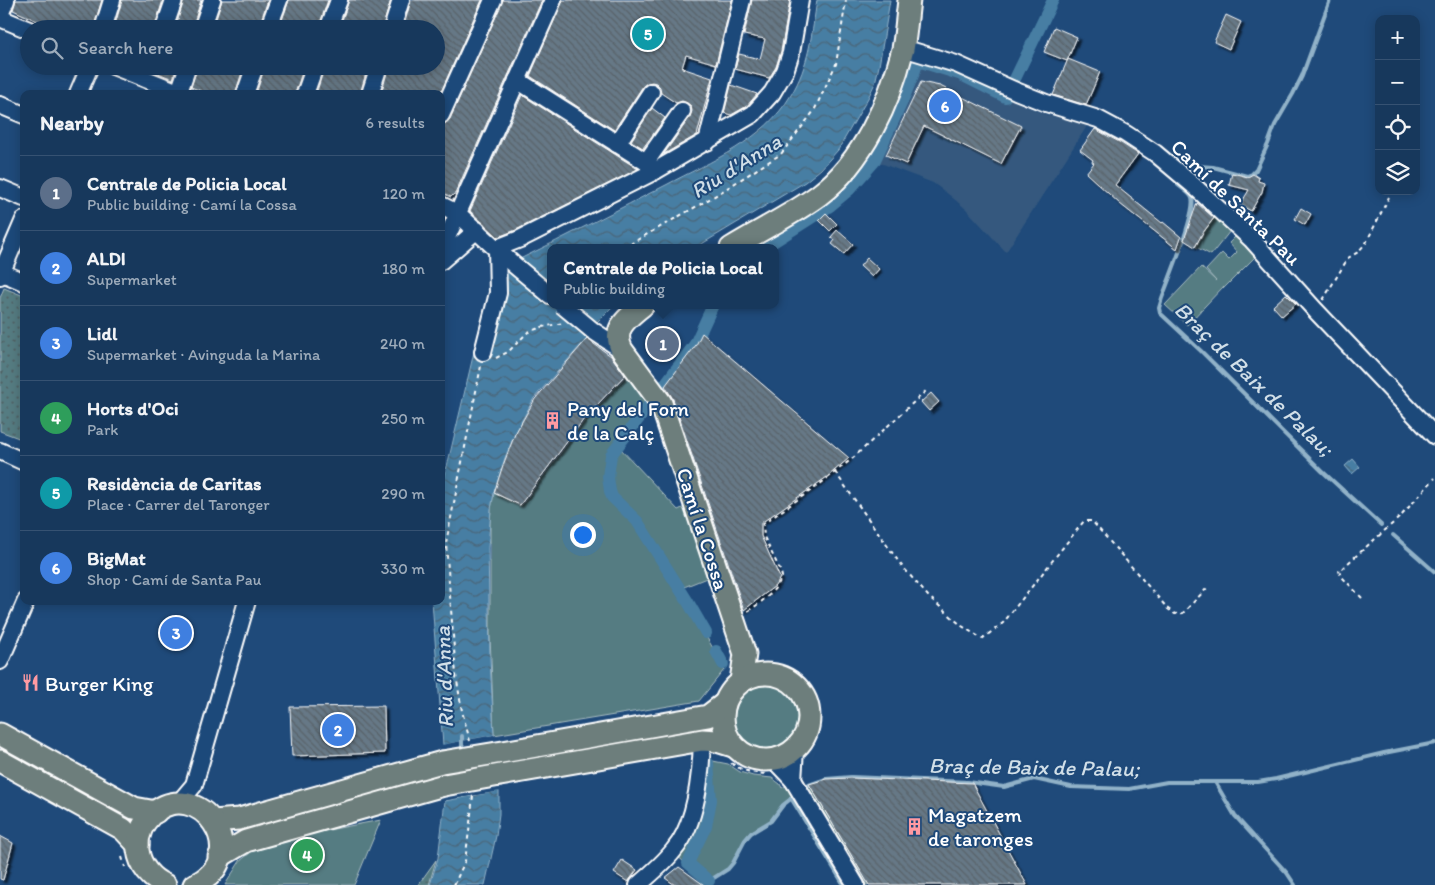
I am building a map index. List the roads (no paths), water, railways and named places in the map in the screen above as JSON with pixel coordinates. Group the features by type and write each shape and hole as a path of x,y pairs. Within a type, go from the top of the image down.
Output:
{"main road":[{"path":"738,244 820,194 855,159 872,130 886,98 903,48 909,0"},
{"path":"622,350 618,335 620,327 639,309"},
{"name":"Camí la Cossa","path":"622,350 661,403 745,654 764,674"},
{"name":"Camí la Cossa","path":"741,681 745,654"},
{"path":"220,857 246,841 444,785 702,740 717,742 731,754 741,754 763,761 774,768 795,750 808,730 810,719 808,707 804,696 796,686 787,679 776,675 764,674 741,681 734,687 725,703 722,714 731,754"},
{"path":"206,816 239,819 442,762 708,716 725,703"},
{"path":"0,734 134,808 156,812"},
{"path":"0,761 123,829 130,850"},
{"path":"130,850 150,816 163,808 178,804 193,806 206,816 218,830 220,839 220,857 216,866 204,880 194,885"},
{"path":"130,850 139,853 145,869 159,884"}],"street":[{"path":"6,0 0,16 20,26"},
{"path":"106,20 112,0"},
{"path":"167,20 174,0"},
{"path":"205,20 212,0"},
{"path":"271,20 279,0"},
{"path":"331,20 339,0"},
{"path":"395,20 402,0"},
{"path":"445,106 493,0"},
{"path":"445,242 553,0"},
{"path":"707,142 742,0"},
{"path":"497,248 520,239 650,167 707,142 753,114 772,93 785,71 791,52 800,0"},
{"name":"Camí de Santa Pau","path":"903,48 956,64 1046,103 1098,119 1155,153 1193,185 1252,240 1316,311 1435,436"},
{"path":"80,90 86,75"},
{"path":"151,75 176,90"},
{"path":"182,90 186,75"},
{"path":"246,90 252,75"},
{"path":"306,90 312,75"},
{"path":"371,90 376,75"},
{"path":"517,80 618,144 650,167"},
{"path":"618,144 651,92"},
{"path":"0,105 20,113"},
{"path":"650,167 682,111"},
{"path":"0,188 20,196"},
{"path":"445,207 457,213 547,292"},
{"path":"20,229 0,273 20,280"},
{"path":"445,258 477,230"},
{"path":"482,357 498,293 497,248"},
{"path":"567,309 622,350"},
{"path":"594,331 620,327"},
{"path":"0,452 20,460"},
{"path":"0,661 24,605"},
{"path":"178,804 194,784 246,605"},
{"path":"638,885 675,850 686,831 696,800 702,740"},
{"path":"793,780 795,750"},
{"path":"774,768 793,780 856,885"},
{"path":"194,784 206,816"}],"water":[{"path":"817,0 890,0 875,83 838,150 821,169 805,182 702,244 550,244 718,158 766,125 780,111 797,84 806,61"},
{"path":"547,245 547,283 520,259"},
{"path":"510,266 547,298 547,309 561,309 590,335 534,398 515,434 494,493 488,548 490,658 494,735 443,745 432,605 445,605 445,475 474,352 491,291"},
{"path":"578,309 610,309 595,324"},
{"path":"1353,459 1360,467 1352,474 1345,466"},
{"path":"499,791 499,814 496,836 485,885 430,885 438,858 445,801"}],"waterway":[{"path":"1013,83 1053,0"},
{"name":"Braç de Baix de Palau;","path":"1179,163 1213,167 1247,176 1256,170 1275,125 1302,76 1330,0"},
{"path":"770,244 830,206 849,190 874,162 901,104 918,61 959,74 1005,97"},
{"name":"Braç de Baix de Palau;","path":"1178,185 1191,196 1192,206 1186,231 1159,308 1160,313 1322,471 1381,525"},
{"path":"662,388 695,344 711,309"},
{"path":"649,405 611,455 608,477 610,491 612,497 637,521 706,633"},
{"name":"Braç de Baix de Palau;","path":"1393,535 1435,572"},
{"path":"716,651 723,664"},
{"name":"Riu d'Anna","path":"462,736 462,752"},
{"name":"Braç de Baix de Palau;","path":"809,785 826,779 851,777 968,782 1004,787 1034,779 1071,787 1129,789 1167,782 1258,782 1435,743"},
{"path":"705,885 709,881 688,863 706,826 711,800 708,763"},
{"path":"1215,782 1235,816 1287,873 1295,885"},
{"path":"791,798 844,885"},
{"name":"Braç de Baix de Palau;","path":"709,881 728,869 751,833 771,821 783,805 792,798"}],"place":[{"name":"Residència de Caritas","path":"648,34"},
{"name":"BigMat","path":"945,106"},
{"name":"Centrale de Policia Local","path":"663,344"},
{"name":"Pany del Forn de la Calç","path":"553,420"},
{"name":"Lidl","path":"176,633"},
{"name":"Burger King","path":"31,683"},
{"name":"ALDI","path":"338,730"},
{"name":"Magatzem de taronges","path":"914,826"},
{"name":"Horts d'Oci","path":"307,855"}]}
